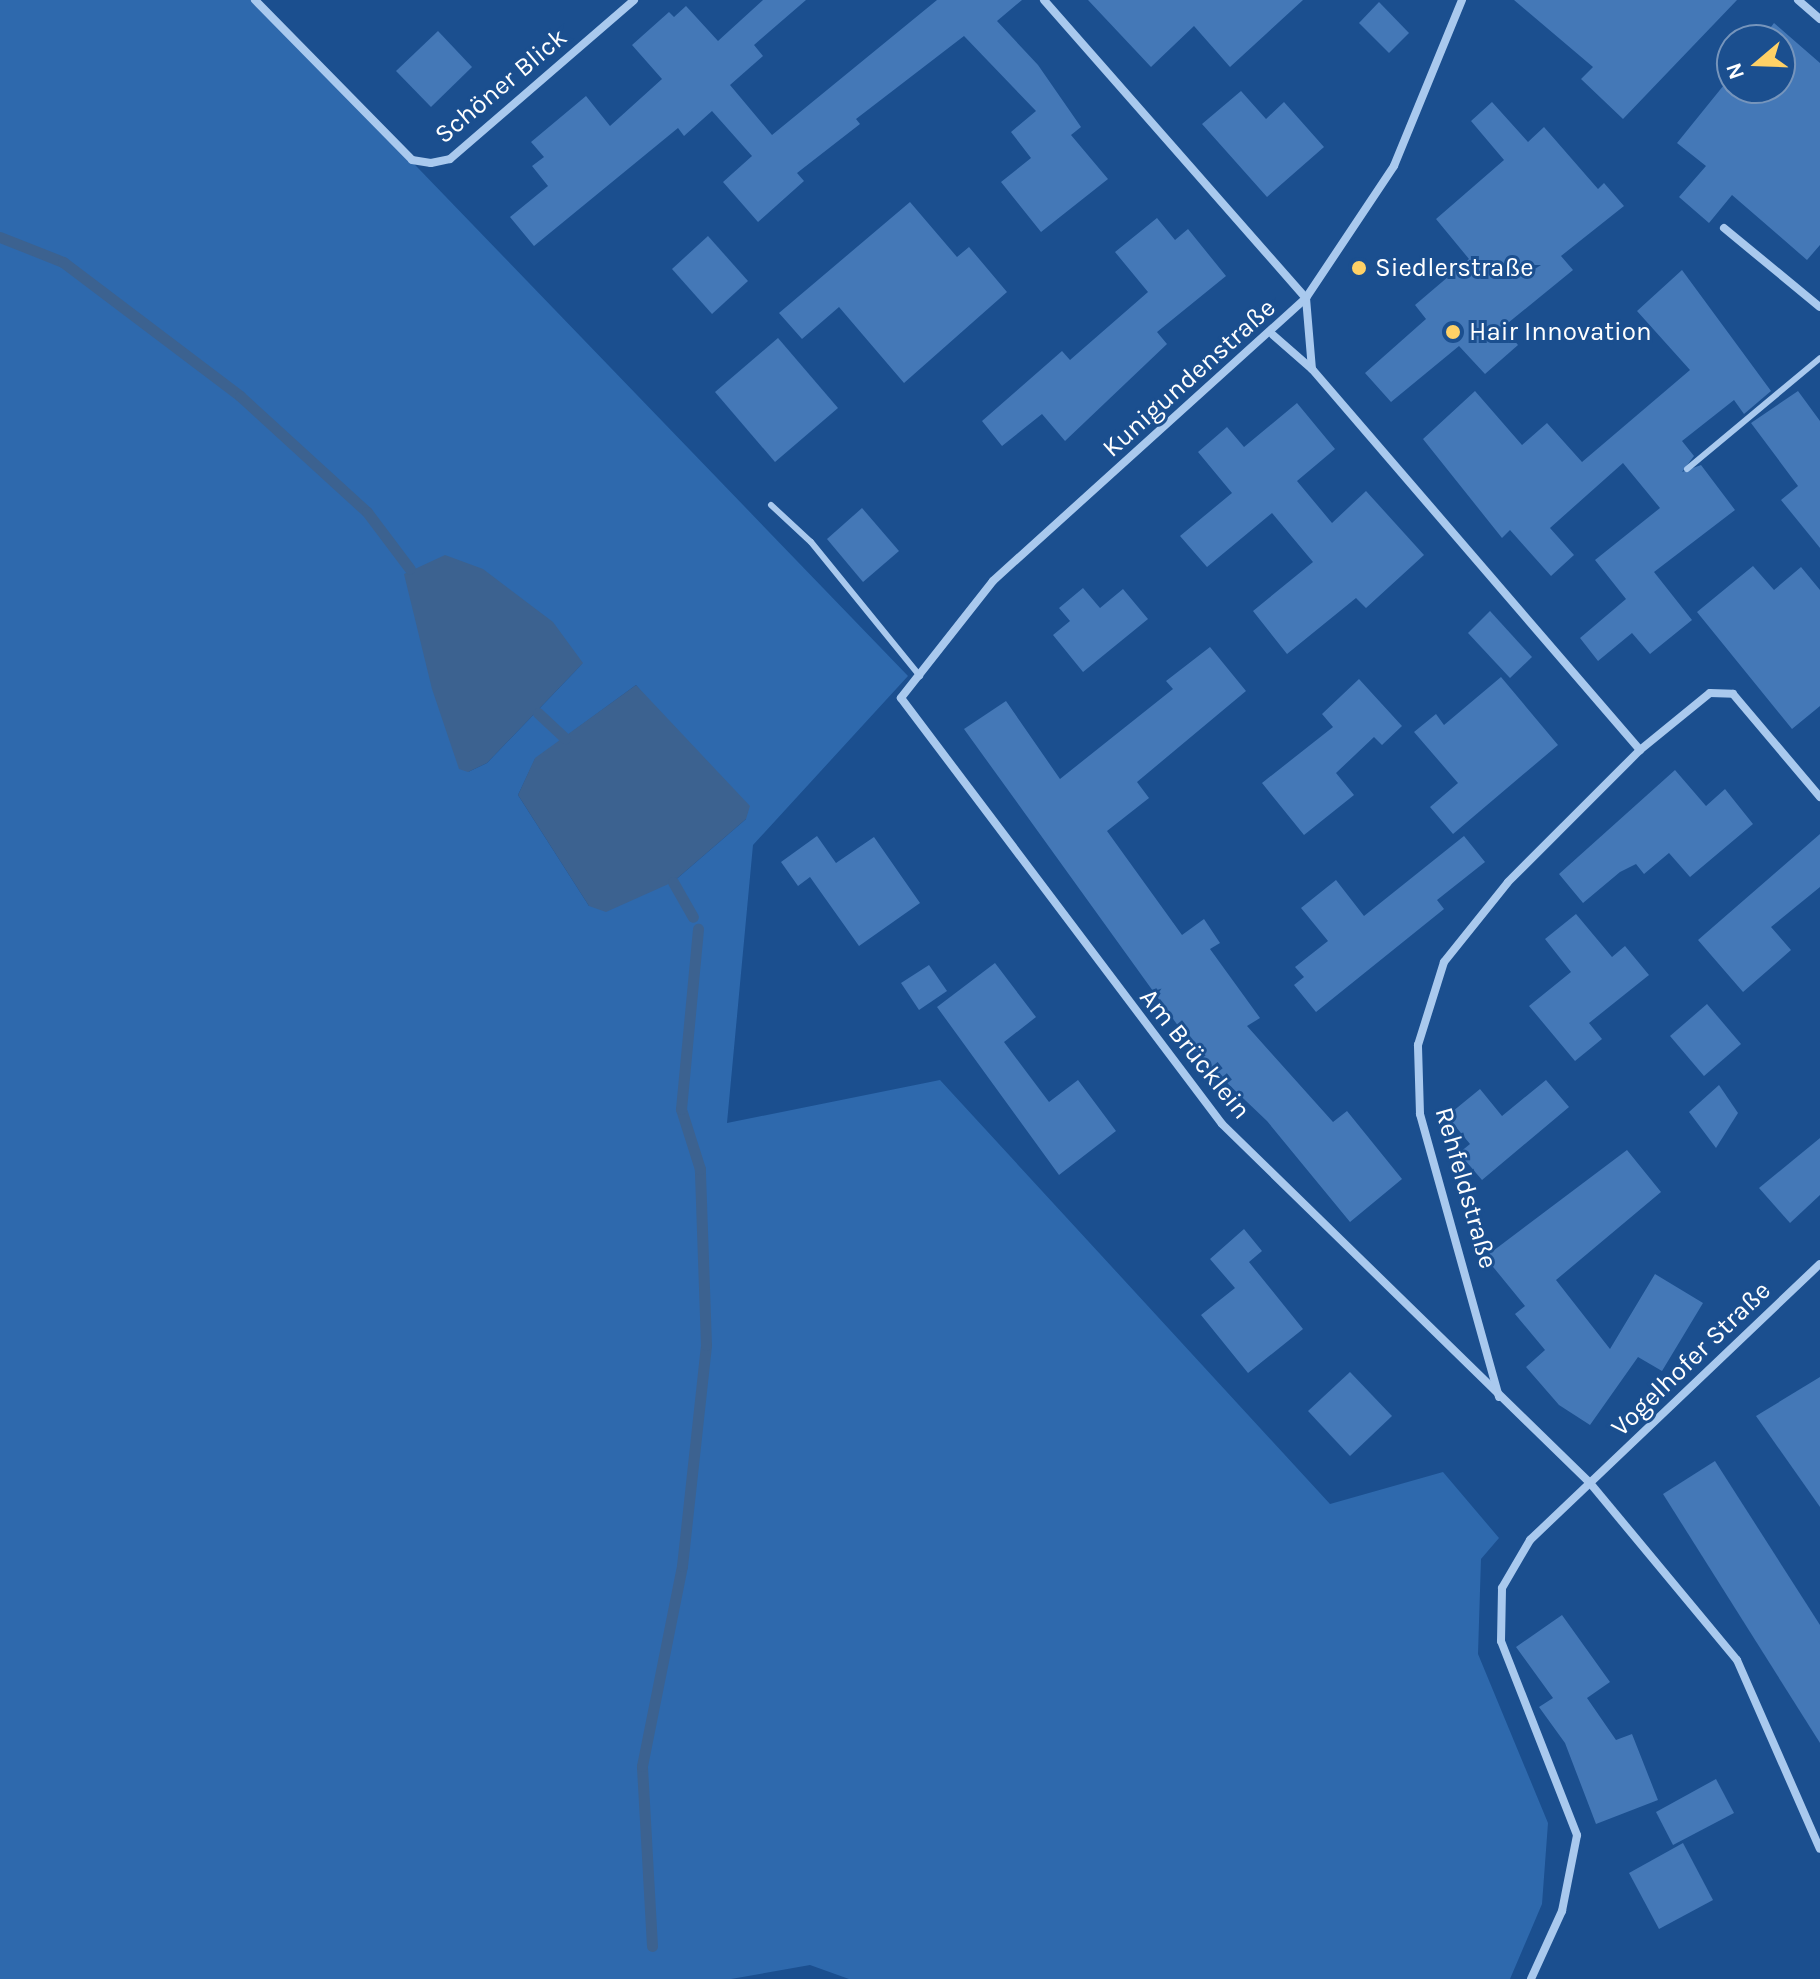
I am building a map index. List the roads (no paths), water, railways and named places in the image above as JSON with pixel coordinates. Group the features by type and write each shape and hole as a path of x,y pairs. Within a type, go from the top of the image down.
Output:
{"street":[{"name":"Schöner Blick","path":"255,0 412,160 431,163 450,159 634,0"},
{"path":"1044,0 1306,298 1312,369"},
{"name":"Kunigundenstraße","path":"901,698 993,581 1273,335 1306,298 1394,166 1462,0"},
{"path":"1798,0 1820,19"},
{"path":"1724,228 1820,307"},
{"path":"1273,335 1312,369 1640,750"},
{"name":"Rehfeldstraße","path":"1500,1398 1420,1114 1418,1045 1444,962 1508,882 1640,750 1710,693 1733,694 1820,797"},
{"name":"Am Brücklein","path":"901,698 1222,1124 1500,1398"},
{"name":"Vogelhofer Straße","path":"1590,1483 1820,1264"},
{"path":"1500,1398 1590,1483 1737,1660 1820,1849"},
{"path":"1531,1979 1562,1911 1577,1835 1501,1641 1502,1588 1530,1540 1590,1483"}],"lane":[{"path":"1687,469 1820,358"},
{"path":"771,505 811,542 920,676"}],"waterway":[{"path":"0,237 63,262 240,396 367,512 410,569"},
{"path":"538,713 565,738"},
{"path":"673,882 693,917"},
{"path":"652,1946 642,1766 682,1566 706,1345 700,1169 681,1109 698,929"}],"place":[{"name":"Siedlerstraße","path":"1359,268"},
{"name":"Hair Innovation","path":"1453,332"}]}
